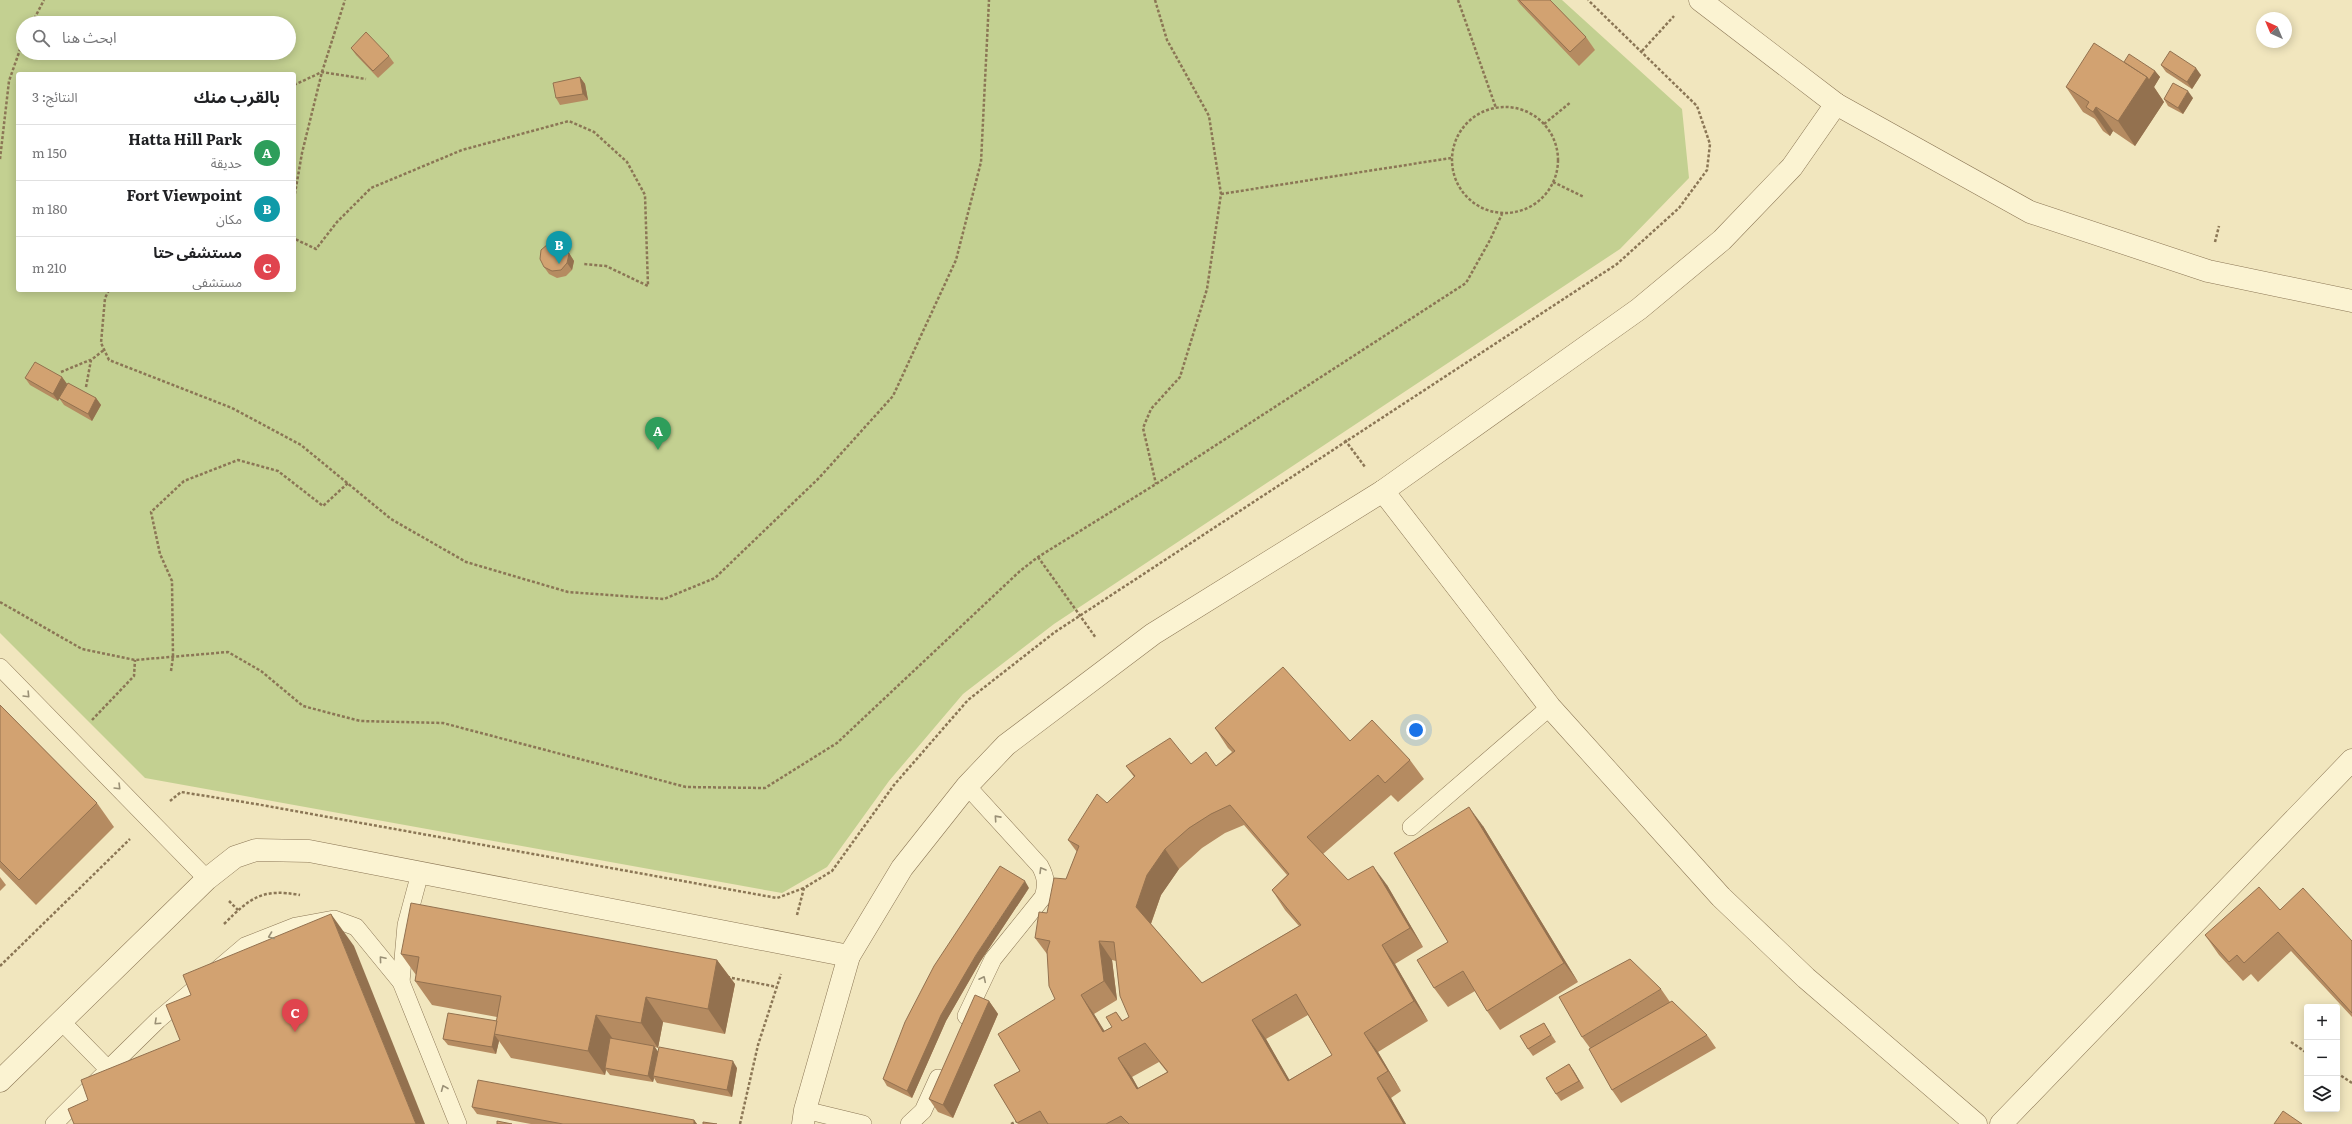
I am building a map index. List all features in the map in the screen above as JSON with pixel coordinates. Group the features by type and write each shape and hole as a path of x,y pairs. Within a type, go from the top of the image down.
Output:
{"street":[{"path":"1700,0 1836,104 2030,212 2208,271 2352,301"},
{"path":"804,1117 849,956 902,868 967,786 1006,745 1153,634 1383,491 1640,309 1722,240 1792,167 1836,104"},
{"path":"1383,491 1550,707 1721,897 1806,978 1976,1124"},
{"path":"2001,1124 2352,760"},
{"path":"0,1081 207,879 235,856 256,850 309,850 849,956"}],"lane":[{"path":"0,667 207,879"},
{"path":"1411,827 1550,707"},
{"path":"959,1032 993,959 1043,897 1046,887 1045,876 1040,866 967,786"},
{"path":"401,982 406,925 420,873"},
{"path":"54,1124 158,1020 245,946 296,926 334,919 356,927 401,982 458,1124"},
{"path":"61,1021 108,1069"},
{"path":"909,1124 923,1111 946,1060"},
{"path":"804,1117 863,1124"}],"path":[{"path":"35,16 43,0"},
{"path":"296,187 302,152 322,72 345,0"},
{"path":"108,292 105,298 101,343 109,360 232,408 301,445 391,519 466,562 568,592 664,599 715,578 819,478 893,396 956,260 981,162 989,0"},
{"path":"1155,0 1167,40 1209,116 1221,194 1206,289 1180,376 1151,408 1143,428 1156,484"},
{"path":"1458,0 1496,108"},
{"path":"740,1124 758,1046 790,945 804,888 832,870 894,785 968,700 1055,632 1358,432 1617,264 1679,208 1707,170 1710,144 1697,106 1588,0"},
{"path":"1642,51 1679,11"},
{"path":"0,159 9,81 16,60"},
{"path":"296,85 322,72 366,79"},
{"path":"1544,124 1571,102"},
{"path":"0,108 6,106"},
{"path":"1507,106 1528,111 1544,124 1555,141 1558,162 1553,182 1541,199 1523,210 1502,214 1482,208 1465,196 1454,179 1451,158 1456,137 1468,120 1486,110 1507,106"},
{"path":"296,239 316,249 337,222 372,188 462,150 569,121 594,132 627,162 645,195 648,286 606,266 584,264"},
{"path":"1221,194 1451,158"},
{"path":"1553,182 1584,197"},
{"path":"0,602 82,649 135,660 228,652 261,671 303,706 360,721 443,723 686,787 764,788 837,744 1020,571 1038,557 1156,484 1466,283 1490,240 1502,214"},
{"path":"61,372 91,360 104,350"},
{"path":"86,388 91,360"},
{"path":"171,671 173,657 172,581 160,554 151,512 184,481 238,460 278,472 322,506 348,483"},
{"path":"1038,557 1114,663"},
{"path":"72,740 134,676 135,660"},
{"path":"2291,1042 2304,1051"},
{"path":"2340,1075 2352,1083"},
{"path":"1011,1124 1017,1121"}],"green space":[{"path":"0,0 1562,0 1682,109 1689,178 1620,249 1054,624 963,694 889,781 827,867 782,893 145,778 0,633"}],"building":[{"path":"1519,0 1550,0 1586,37 1570,52"},
{"path":"366,32 389,56 373,71 351,48"},
{"path":"2094,43 2147,77 2118,121 2096,107 2093,112 2086,107 2089,102 2066,87"},
{"path":"2170,51 2196,68 2187,82 2161,65"},
{"path":"2129,54 2155,71 2149,80 2147,77 2124,62"},
{"path":"580,77 583,94 556,98 553,83"},
{"path":"2173,83 2188,91 2178,108 2164,99"},
{"path":"556,242 565,246 569,254 567,263 561,270 552,271 544,267 540,259 541,250 548,244"},
{"path":"35,362 62,377 53,394 25,378"},
{"path":"68,383 96,398 88,414 59,398"},
{"path":"1283,667 1350,741 1372,720 1410,760 1385,783 1378,775 1307,837 1348,880 1373,866 1410,928 1382,945 1414,1001 1364,1033 1388,1071 1377,1078 1404,1124 1129,1124 1121,1116 1106,1124 1048,1124 1040,1111 1017,1123 994,1085 1020,1071 998,1034 1055,999 1049,986 1047,951 1050,941 1035,938 1039,912 1047,913 1054,878 1066,879 1079,846 1068,840 1097,794 1107,803 1135,776 1126,766 1170,738 1191,764 1206,752 1216,766 1235,751 1215,728","holes":["1230,805 1289,874 1272,890 1301,925 1202,983 1136,907 1147,875 1165,849 1189,828 1211,814","1099,941 1114,942 1120,996 1129,1017 1122,1021 1116,1012 1106,1017 1112,1027 1103,1032 1081,995 1104,981","1296,994 1332,1055 1288,1081 1252,1020","1145,1043 1168,1072 1137,1089 1118,1058"]},
{"path":"0,705 97,803 19,880 0,861"},
{"path":"1469,807 1564,963 1487,1011 1463,971 1434,988 1417,960 1448,942 1394,853"},
{"path":"1000,866 1025,881 976,955 941,1015 907,1091 883,1079 905,1022 934,966"},
{"path":"2259,887 2280,910 2303,888 2352,941 2352,1013 2278,932 2244,963 2237,955 2229,962 2205,935"},
{"path":"411,903 717,960 708,1009 646,997 641,1023 596,1015 588,1051 494,1034 501,996 415,981 419,957 401,954"},
{"path":"331,914 416,1124 74,1124 68,1109 88,1100 81,1080 180,1040 166,1005 191,995 183,975"},
{"path":"1630,959 1661,989 1582,1037 1559,997"},
{"path":"975,995 989,1001 943,1105 929,1099"},
{"path":"1672,1001 1707,1035 1612,1090 1589,1049"},
{"path":"448,1013 497,1021 492,1047 443,1039"},
{"path":"1544,1023 1551,1035 1528,1049 1520,1036"},
{"path":"610,1038 654,1046 648,1076 605,1068"},
{"path":"659,1047 733,1061 727,1090 653,1076"},
{"path":"1569,1064 1579,1081 1556,1094 1546,1078"},
{"path":"478,1080 694,1120 694,1124 563,1124 472,1107"},
{"path":"2283,1111 2302,1124 2274,1124"},
{"path":"497,1121 512,1124 497,1124"},
{"path":"703,1122 717,1124 703,1124"}],"place":[{"name":"Fort Viewpoint","path":"559,264"},
{"name":"Hatta Hill Park","path":"658,450"},
{"name":"مستشفى حتا","path":"295,1032"}]}
